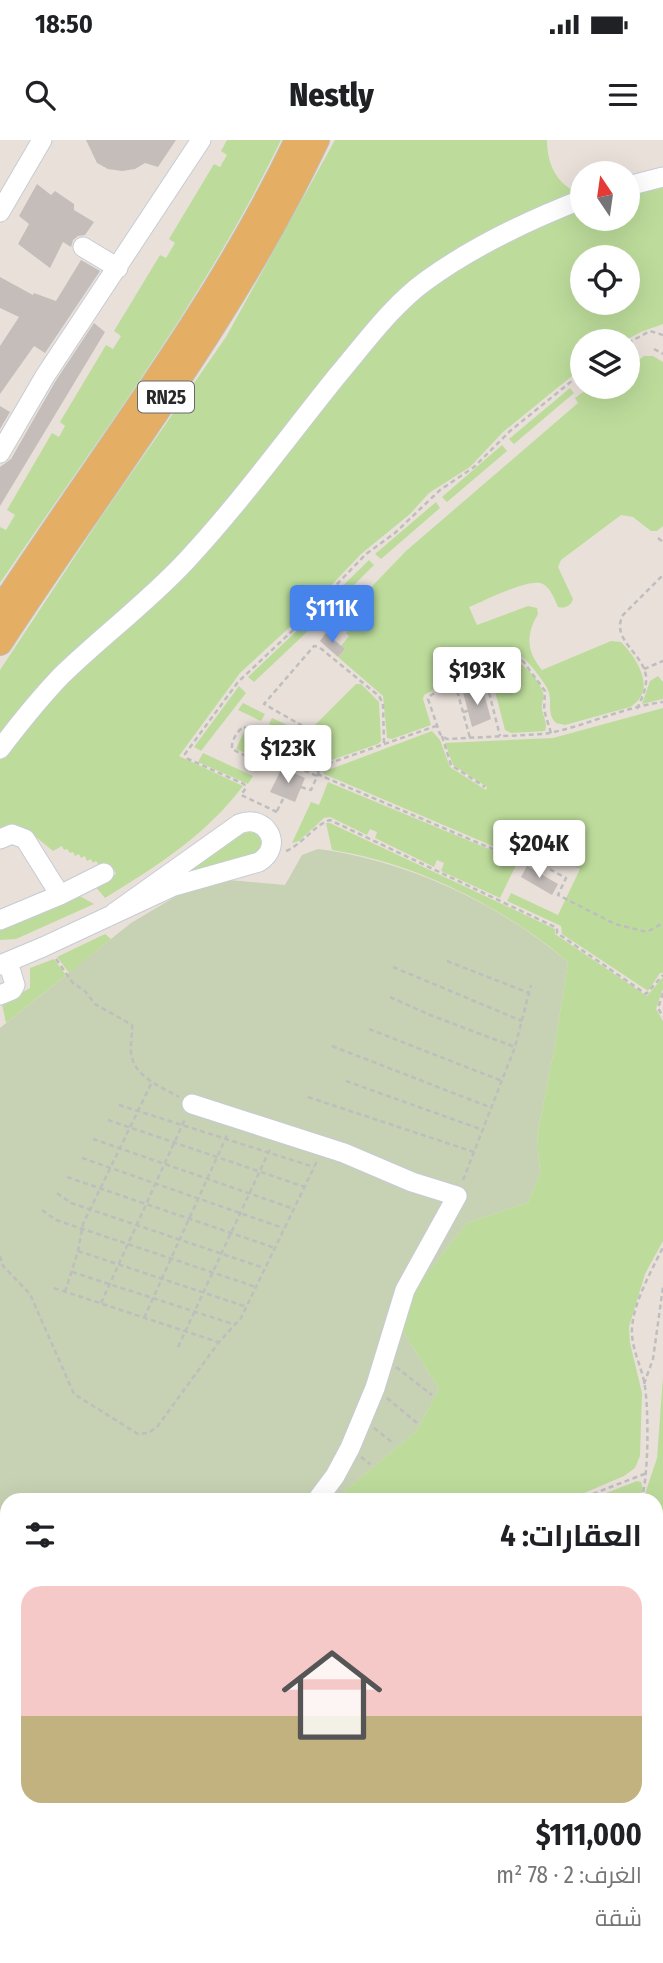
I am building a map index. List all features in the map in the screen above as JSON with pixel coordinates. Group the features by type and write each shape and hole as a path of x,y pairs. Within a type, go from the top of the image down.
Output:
{"main road":[{"name":"RN25","path":"0,610 197,319 247,236 297,140"},
{"name":"RN25","path":"0,643 217,322 264,242 317,140"}],"street":[{"path":"0,212 42,140"},
{"path":"0,453 45,376 201,140"},
{"path":"640,183 663,177"},
{"path":"0,749 28,712 62,676 148,600 189,558 370,336 406,298 427,280 488,243 570,205"},
{"path":"83,247 118,268"},
{"path":"0,995 12,990 15,985 4,963 78,932 114,913 239,824 252,821 264,825 268,830 272,842 269,853 259,862 174,886 114,913"},
{"path":"0,839 12,834 25,839 60,895"},
{"path":"0,920 104,873"},
{"path":"192,1104 351,1155 421,1185 457,1196 405,1290 385,1359 363,1420 340,1469 322,1493"}],"path":[{"path":"640,336 645,333 662,333"},
{"path":"654,349 663,354"},
{"path":"277,812 241,795 246,788 244,784 186,758 185,754 238,682 289,634 366,554 395,533 440,490 468,471 510,430 570,382"},
{"path":"658,538 663,542"},
{"path":"637,709 646,687 645,669 621,635 620,622 623,615 663,575"},
{"path":"318,774 308,764 304,733 299,722 264,704 314,646 379,696 383,704 384,744"},
{"path":"485,788 451,765 436,726 428,699 430,695 506,657 516,657 523,661 545,691 544,710 551,733"},
{"path":"645,669 663,661"},
{"path":"483,668 500,736"},
{"path":"455,683 470,738"},
{"path":"442,736 470,738 551,733 663,702"},
{"path":"463,712 484,706"},
{"path":"301,788 311,790 318,774 327,764 436,726"},
{"path":"246,727 275,741 277,747 273,757 269,765 264,765 234,751 232,744 239,730 246,727"},
{"path":"273,757 523,862 529,858 566,878 558,895 615,924 647,932 663,923"},
{"path":"268,830 287,791"},
{"path":"269,853 292,849 330,820 557,928 557,933 646,993 663,975"},
{"path":"54,955 71,980 96,1004 132,1025 133,1061 140,1073 192,1104 101,1303"},
{"path":"447,961 529,993"},
{"path":"393,967 522,1021"},
{"path":"457,1196 515,1047 531,985"},
{"path":"663,993 658,1008 663,1017"},
{"path":"390,997 515,1047"},
{"path":"369,1029 502,1081"},
{"path":"332,1046 492,1108"},
{"path":"346,1081 484,1130"},
{"path":"65,1292 78,1251 81,1229 152,1082"},
{"path":"308,1097 474,1152"},
{"path":"119,1105 314,1167"},
{"path":"144,1318 235,1119"},
{"path":"108,1120 304,1187"},
{"path":"178,1347 261,1173 276,1131"},
{"path":"93,1139 294,1209"},
{"path":"0,1256 4,1266 30,1294 74,1394 138,1434 148,1433 157,1427 219,1342 236,1325 324,1147"},
{"path":"82,1158 285,1228"},
{"path":"67,1177 275,1248"},
{"path":"57,1193 66,1201 266,1268"},
{"path":"42,1210 55,1220 256,1287"},
{"path":"643,1493 647,1473 645,1384 633,1343 632,1328 649,1276 663,1247"},
{"path":"78,1251 247,1307"},
{"path":"71,1272 236,1325"},
{"path":"645,1384 653,1359 663,1287"},
{"path":"54,1288 219,1342"},
{"path":"385,1359 432,1395"},
{"path":"375,1388 417,1423"},
{"path":"363,1420 393,1443"},
{"path":"592,1493 647,1473"}],"green space":[{"path":"227,140 281,140 219,256 185,312 0,583 0,527 6,530 15,515 7,510 52,433 59,437 65,426 60,422 106,345 113,349 121,336 114,331 160,255 166,258 175,243 169,239 214,164 220,167 227,155 221,151"},
{"path":"335,140 547,140 554,171 570,189 570,195 452,255 197,540 0,742 0,670 99,520 226,337"},
{"path":"663,183 663,324 640,333 640,329 570,329 570,378 503,432 470,467 429,493 410,514 361,554 304,614 240,673 179,756 243,786 213,820 179,849 105,898 95,886 116,874 114,869 110,871 96,861 87,861 85,856 81,858 79,854 75,856 62,846 53,851 31,833 0,833 0,760 11,744 408,308 434,285 492,246 570,213 570,231 640,231 640,189"},
{"path":"653,356 663,362 663,526 657,531 651,531 633,517 621,515 561,560 558,567 573,599 563,608 558,607 548,588 537,583 518,587 469,607 477,625 528,606 537,608 538,614 531,629 530,642 533,656 542,670 611,641 621,642 642,674 643,692 638,700 630,707 565,725 556,723 551,715 546,686 528,662 514,651 424,695 431,725 392,739 387,738 383,696 338,657 345,649 341,646 349,636 346,633 364,612 355,604 406,551 578,403 576,399 640,399 640,359"},
{"path":"570,388 570,396 514,444 509,439"},
{"path":"502,445 507,451 447,502 442,497"},
{"path":"436,502 440,508 381,559 375,554"},
{"path":"369,560 374,565 315,624 310,618"},
{"path":"304,624 309,630 254,682 248,677"},
{"path":"507,659 524,666 541,687 545,731 511,733 505,730 489,668"},
{"path":"658,676 663,682 663,699 642,704 650,681"},
{"path":"356,684 361,684 379,702 381,741 316,764 307,742 309,731"},
{"path":"239,686 246,693 201,751 194,747"},
{"path":"243,703 265,714 261,721 238,710"},
{"path":"663,708 663,973 660,973 648,991 562,934 561,926 507,901 511,893 558,915 580,869 532,844 525,855 518,857 323,772 432,731 440,740 450,767 486,790 487,787 453,765 445,743 553,738"},
{"path":"272,718 300,731 302,750 297,764 290,761 288,755 296,737 269,724"},
{"path":"245,730 274,743 266,762 236,749"},
{"path":"203,753 253,776 248,784 198,762"},
{"path":"328,782 518,861 500,898 441,871 444,863 437,860 434,867 375,838 377,832 370,829 367,835 330,817 324,818 299,841 292,843 311,802 319,805"},
{"path":"326,823 555,929 555,934 647,996 663,977 663,989 656,1009 663,1021 663,1241 645,1274 629,1327 630,1343 642,1393 640,1456 635,1468 624,1476 584,1493 342,1493 416,1431 439,1389 399,1325 405,1301 467,1223 528,1202 540,1173 537,1136 568,962 516,923 457,890 395,865 332,850"},
{"path":"248,832 257,833 264,842 259,852 167,884 238,836"},
{"path":"318,849 386,863 419,874 482,903 512,921 568,962 537,1136 540,1173 528,1202 467,1223 405,1301 399,1325 439,1389 416,1431 342,1493 0,1493 0,1028 131,923 180,894 229,880 285,885 302,855"},
{"path":"78,895 94,904 16,939 0,940 0,926"},
{"path":"105,934 111,939 69,973 57,957"},
{"path":"54,959 66,975 6,1023 2,1004 30,988 30,968"},
{"path":"663,1377 663,1493 645,1493 657,1458"},
{"path":"637,1481 641,1482 643,1489 642,1493 606,1493"}],"building":[{"path":"86,140 176,140 158,167 145,163 135,169 122,171 108,169 97,163"},
{"path":"37,184 51,195 55,191 74,204 74,210 94,222 85,235 73,240 71,247 63,242 50,268 18,244 29,224 19,216"},
{"path":"81,260 100,271 45,353 34,346 0,394 0,346 19,317 0,308 0,277 33,295 34,293 56,301"},
{"path":"94,323 105,332 0,506 0,467 11,459 55,382"},
{"path":"0,406 10,412 0,429"},
{"path":"326,633 345,649 338,657 320,641"},
{"path":"475,689 476,692 483,690 491,719 472,727 463,692"},
{"path":"282,768 305,778 295,802 270,792"},
{"path":"527,866 558,884 552,895 521,877"}]}
